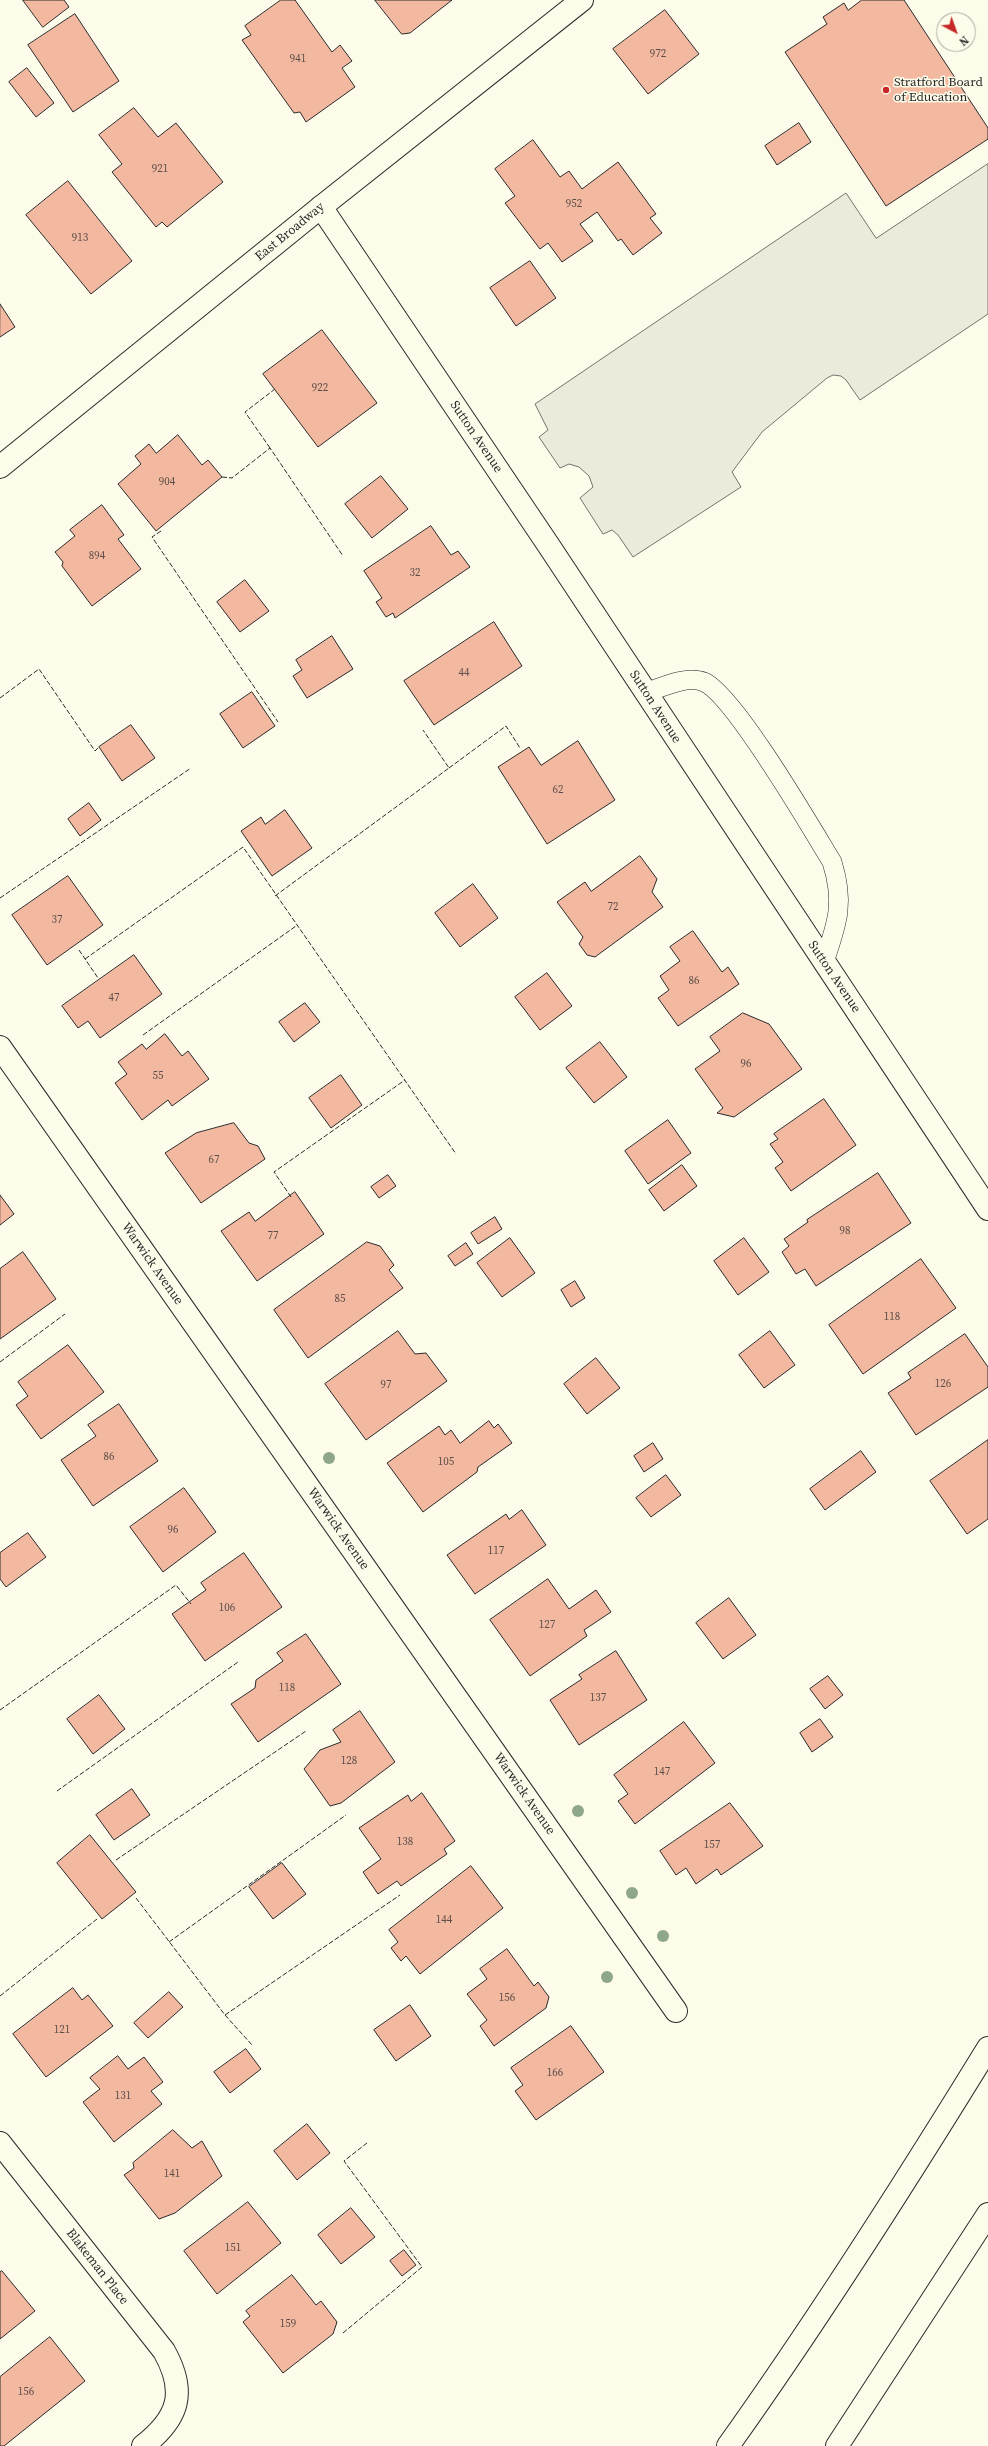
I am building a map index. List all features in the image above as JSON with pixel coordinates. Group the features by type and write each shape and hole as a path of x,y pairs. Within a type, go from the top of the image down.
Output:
{"main road":[{"name":"East Broadway","path":"0,467 321,207 582,0"},
{"name":"Sutton Avenue","path":"321,207 646,693 988,1209"},
{"name":"Warwick Avenue","path":"0,1047 676,2011"},
{"path":"728,2446 831,2297 916,2165 988,2048"},
{"name":"Blakeman Place","path":"0,2143 164,2351 177,2378 178,2398 173,2413 161,2429 143,2446"},
{"path":"837,2446 988,2214"}],"lane":[{"path":"646,693 684,681 704,682 720,693 740,718 832,862 839,884 840,909 824,962"}],"shaded area":[{"path":"988,164 988,314 860,400 846,380 841,376 833,375 827,378 762,432 732,472 741,487 633,557 618,535 612,530 603,534 580,498 593,487 589,476 579,467 569,464 560,468 539,437 548,430 535,404 846,193 876,238"}],"building":[{"path":"23,0 64,0 69,7 43,27"},
{"path":"281,0 295,0 332,52 340,45 352,61 342,68 355,87 306,122 300,112 294,113 242,40 251,35 245,26"},
{"path":"375,0 452,0 410,33 402,34"},
{"name":"Stratford Board of Education","path":"862,0 904,0 936,49 936,52 938,52 988,128 988,139 886,206 785,52 827,24 823,17 844,3 848,10"},
{"path":"665,10 699,54 648,94 613,49"},
{"path":"75,14 119,81 73,112 28,45"},
{"path":"27,68 54,103 36,117 9,82"},
{"path":"134,108 158,137 176,123 223,182 167,227 162,222 156,227 112,172 122,164 99,135"},
{"path":"799,123 811,142 777,165 765,146"},
{"path":"533,140 560,177 569,171 582,189 618,162 656,214 650,218 662,233 633,255 621,239 618,241 597,212 580,224 593,241 562,262 548,243 540,249 505,203 515,196 495,169"},
{"path":"68,181 132,261 91,294 26,215"},
{"path":"530,261 556,298 516,326 490,288"},
{"path":"0,304 15,327 0,337"},
{"path":"322,330 377,403 318,447 263,374"},
{"path":"178,435 202,465 208,460 222,477 156,531 118,484 141,464 135,456 149,444 156,453"},
{"path":"381,476 408,509 372,538 345,504"},
{"path":"102,505 124,535 118,539 141,569 92,606 62,566 63,562 55,552 75,536 70,530"},
{"path":"431,526 451,555 458,551 470,567 395,618 393,613 386,617 376,602 382,598 364,571"},
{"path":"245,580 269,611 240,632 217,602"},
{"path":"494,622 522,666 434,725 404,681"},
{"path":"332,636 353,669 307,698 293,676 302,670 296,660"},
{"path":"252,692 275,726 243,748 220,714"},
{"path":"131,725 155,758 122,781 99,747"},
{"path":"578,741 615,800 547,844 498,767 529,747 541,765"},
{"path":"89,803 101,820 80,836 68,819"},
{"path":"285,810 312,848 272,876 241,831 261,817 265,824"},
{"path":"640,856 657,879 652,892 663,907 595,957 587,955 579,944 583,937 557,902 585,882 591,891"},
{"path":"68,876 103,925 47,965 12,915"},
{"path":"473,884 498,918 460,947 435,913"},
{"path":"693,931 722,972 728,967 739,984 678,1026 658,998 669,990 660,976 680,961 670,947"},
{"path":"134,955 162,994 100,1038 88,1021 78,1028 62,1006"},
{"path":"547,973 572,1006 540,1030 515,997"},
{"path":"305,1003 320,1022 294,1042 279,1022"},
{"path":"743,1013 769,1024 802,1069 734,1117 717,1113 723,1108 695,1069 720,1051 710,1037"},
{"path":"165,1034 182,1056 188,1051 209,1079 172,1106 168,1100 142,1120 115,1083 127,1074 118,1062 142,1044 146,1049"},
{"path":"600,1042 627,1077 594,1103 566,1068"},
{"path":"341,1075 362,1105 331,1128 309,1098"},
{"path":"824,1099 856,1145 791,1191 775,1168 783,1162 770,1144 778,1139 774,1134"},
{"path":"668,1120 691,1153 648,1184 625,1151"},
{"path":"234,1123 249,1143 258,1146 265,1159 201,1203 165,1153 196,1133"},
{"path":"682,1165 697,1186 664,1211 649,1190"},
{"path":"878,1173 911,1223 816,1286 805,1269 796,1274 782,1252 789,1246 784,1239 808,1222 807,1220"},
{"path":"388,1175 396,1186 379,1198 371,1187"},
{"path":"295,1192 324,1234 257,1281 221,1231 249,1212 255,1221"},
{"path":"0,1195 14,1214 0,1225"},
{"path":"495,1217 502,1229 478,1244 471,1233"},
{"path":"510,1238 535,1273 502,1297 477,1263"},
{"path":"744,1238 769,1272 738,1295 714,1261"},
{"path":"367,1242 380,1246 394,1265 389,1270 403,1288 308,1358 274,1310"},
{"path":"466,1243 473,1254 455,1266 448,1256"},
{"path":"23,1252 56,1299 0,1339 0,1269"},
{"path":"921,1259 956,1308 863,1374 829,1325"},
{"path":"575,1281 585,1298 571,1307 561,1290"},
{"path":"398,1331 415,1354 426,1353 447,1381 366,1440 325,1384"},
{"path":"770,1331 795,1365 764,1388 739,1355"},
{"path":"965,1334 988,1367 988,1387 916,1435 888,1393 911,1378 908,1373"},
{"path":"68,1345 104,1392 41,1439 16,1405 28,1396 18,1382"},
{"path":"596,1358 620,1388 587,1414 564,1384"},
{"path":"119,1404 158,1461 93,1506 61,1460 96,1436 88,1425"},
{"path":"489,1421 494,1428 498,1424 512,1443 478,1467 477,1472 423,1512 387,1463 439,1426 445,1435 451,1430 460,1443"},
{"path":"988,1440 988,1519 967,1534 930,1481"},
{"path":"653,1443 663,1459 644,1472 634,1456"},
{"path":"861,1451 876,1472 825,1510 810,1489"},
{"path":"666,1475 681,1495 651,1517 636,1498"},
{"path":"184,1488 216,1532 163,1572 130,1527"},
{"path":"522,1510 546,1545 475,1594 447,1555 506,1514 509,1519"},
{"path":"28,1533 46,1557 6,1587 0,1579 0,1553"},
{"path":"244,1553 282,1607 205,1661 172,1614 206,1590 201,1583"},
{"path":"548,1579 569,1609 596,1590 611,1612 584,1630 587,1636 530,1676 490,1620"},
{"path":"729,1598 756,1635 723,1659 696,1623"},
{"path":"306,1634 341,1684 258,1742 231,1704 255,1688 256,1680 283,1661 277,1653"},
{"path":"616,1651 647,1700 579,1745 550,1700 582,1679 579,1675"},
{"path":"828,1676 843,1695 825,1709 810,1689"},
{"path":"99,1695 125,1729 93,1754 67,1719"},
{"path":"360,1711 395,1762 341,1803 330,1806 304,1769 320,1750 341,1742 333,1730"},
{"path":"820,1719 833,1737 812,1752 800,1733"},
{"path":"684,1722 715,1763 635,1824 618,1801 628,1794 614,1775"},
{"path":"132,1789 150,1815 114,1840 96,1815"},
{"path":"422,1793 455,1841 444,1849 447,1854 401,1886 397,1881 378,1894 363,1872 381,1859 359,1828 408,1795 411,1801"},
{"path":"730,1803 763,1846 721,1875 717,1869 696,1884 686,1868 676,1875 660,1851"},
{"path":"90,1835 136,1892 102,1919 57,1863"},
{"path":"282,1863 306,1894 273,1919 249,1887"},
{"path":"471,1866 503,1908 420,1974 406,1956 401,1961 391,1948 398,1942 389,1930"},
{"path":"507,1949 534,1986 538,1982 549,1997 546,2008 494,2046 480,2026 487,2020 467,1994 487,1979 480,1969"},
{"path":"73,1988 82,2000 88,1995 113,2026 46,2077 13,2034"},
{"path":"169,1992 183,2007 148,2038 134,2023"},
{"path":"410,2005 431,2036 396,2061 374,2030"},
{"path":"571,2026 604,2072 536,2120 515,2091 523,2085 511,2068"},
{"path":"246,2049 261,2069 230,2093 214,2072"},
{"path":"118,2056 128,2069 144,2057 163,2082 151,2091 162,2104 114,2142 83,2102 100,2089 90,2078"},
{"path":"307,2124 330,2153 297,2180 274,2151"},
{"path":"173,2130 192,2148 202,2141 222,2176 175,2213 159,2219 124,2175 134,2168 133,2163"},
{"path":"248,2202 281,2243 217,2294 184,2251"},
{"path":"351,2208 375,2237 341,2264 318,2235"},
{"path":"404,2250 416,2265 402,2276 390,2261"},
{"path":"2,2271 35,2311 0,2339 0,2272"},
{"path":"292,2275 316,2305 321,2301 337,2322 333,2334 283,2373 243,2322 250,2316 246,2311"},
{"path":"50,2337 85,2381 4,2446 0,2446 0,2377"}],"fence":[{"path":"270,448 245,412 275,389"},
{"path":"222,477 232,478 270,448 343,556"},
{"path":"161,531 152,537 278,722"},
{"path":"0,698 39,669 95,751 99,747"},
{"path":"449,768 506,726 520,748"},
{"path":"275,896 449,768 423,730"},
{"path":"0,898 191,768"},
{"path":"85,959 243,847 456,1154"},
{"path":"143,1035 296,926"},
{"path":"79,950 98,978"},
{"path":"291,1197 274,1172 405,1080"},
{"path":"0,1362 65,1314"},
{"path":"0,1710 176,1585 191,1604"},
{"path":"57,1791 238,1662"},
{"path":"116,1860 306,1731"},
{"path":"169,1942 346,1815"},
{"path":"225,2015 400,1895"},
{"path":"136,1898 225,2015 252,2045"},
{"path":"0,1996 97,1919"},
{"path":"343,2333 422,2267 344,2161 367,2143"}],"place":[{"name":"Stratford Board of Education","path":"886,90"}]}
